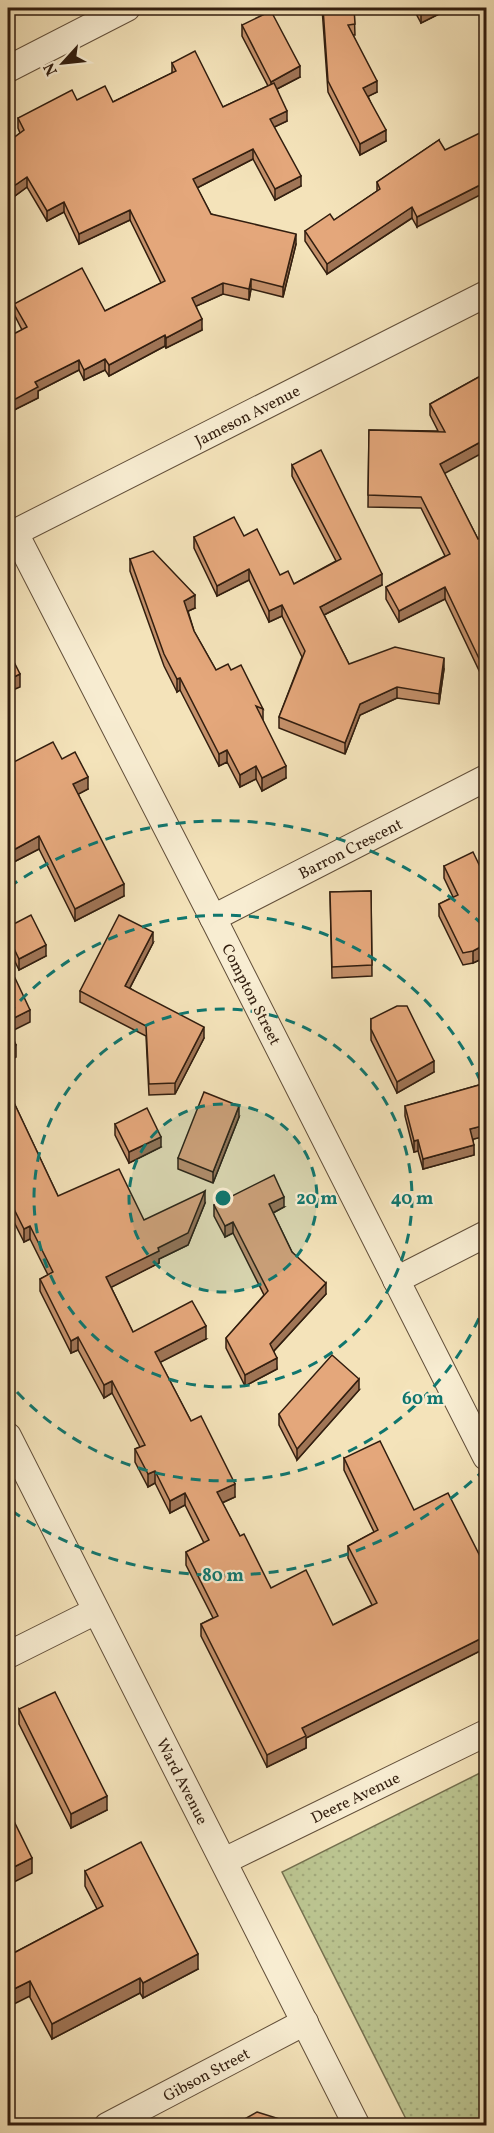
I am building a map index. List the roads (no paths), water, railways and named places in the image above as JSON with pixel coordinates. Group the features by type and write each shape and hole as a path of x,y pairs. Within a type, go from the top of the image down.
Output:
{"street":[{"path":"8,69 127,8"},
{"name":"Jameson Avenue","path":"11,535 486,294"},
{"name":"Compton Street","path":"11,535 213,918 486,1457"},
{"name":"Barron Crescent","path":"213,918 486,778"},
{"path":"396,1280 486,1234"},
{"name":"Ward Avenue","path":"8,1436 357,2126"},
{"path":"8,1655 96,1611"},
{"name":"Deere Avenue","path":"224,1861 486,1734"},
{"name":"Gibson Street","path":"107,2126 305,2022"}]}
